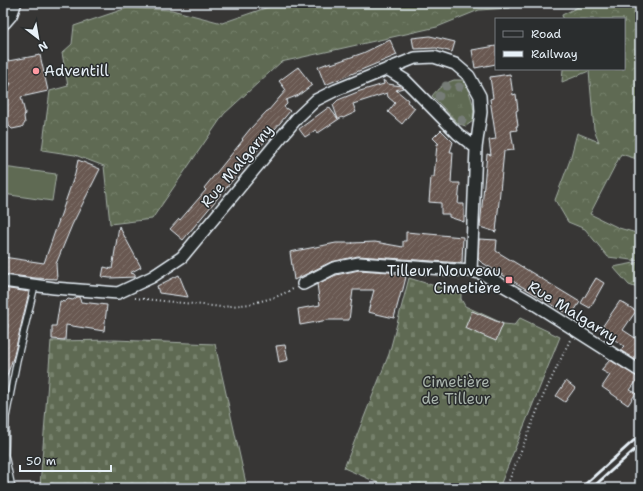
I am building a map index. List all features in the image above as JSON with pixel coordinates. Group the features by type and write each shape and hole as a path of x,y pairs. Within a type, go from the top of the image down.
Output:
{"street":[{"path":"3,21 9,14 13,3"},
{"name":"Rue Malgarny","path":"118,293 152,277 182,256 292,124 316,100 336,90 414,58 434,56 455,64 469,76 480,96 481,112 476,148 471,271 483,274 528,300 640,371"},
{"path":"387,69 406,80 458,134 476,148"},
{"path":"303,284 334,268 359,263 471,271"},
{"path":"3,281 118,293"}],"lane":[{"path":"12,488 5,455 6,417 17,360 36,285"}],"path":[{"path":"118,293 136,298 222,307 250,304 269,299 303,284"},
{"path":"506,488 544,394 574,330"}],"green space":[{"path":"280,3 515,3 510,8 479,10 437,27 281,62 224,114 152,219 110,224 104,166 75,155 42,150 50,91 68,86 62,53 72,44 74,26 127,8 172,10 222,23"},
{"path":"580,3 640,3 640,160 621,154 590,214 619,228 640,234 640,261 608,257 585,229 568,222 555,200 570,160 577,133 599,142 594,129 589,71 562,82 563,70 625,70 625,18 563,18 562,15 582,5"},
{"path":"454,80 463,80 472,100 474,110 473,121 466,126 459,124 432,96 442,86"},
{"path":"3,167 56,174 52,201 3,194"},
{"path":"640,262 640,289 629,285 613,267"},
{"name":"Cimetière de Tilleur","path":"409,278 461,294 461,299 465,306 504,324 514,325 520,318 560,337 499,488 390,488 344,468 389,354"},
{"path":"115,340 215,344 247,488 78,488 40,486 51,341"}],"building":[{"path":"430,36 455,42 452,52 436,48 414,49 412,38"},
{"path":"390,40 397,55 325,85 318,67 363,53"},
{"path":"495,46 495,64 475,68 472,50"},
{"path":"40,55 48,91 21,97 25,113 25,123 22,127 12,129 9,126 7,116 3,117 3,98 11,83 3,84 3,62"},
{"path":"298,67 312,85 299,95 286,100 287,104 284,107 290,111 183,240 170,229 179,219 180,220 206,190 204,188 243,140 242,139 250,129 286,90 279,81"},
{"path":"510,74 513,95 516,94 518,126 516,126 517,130 511,131 514,150 504,151 496,232 480,227 487,154 491,155 489,140 496,139 490,99 493,98 490,77"},
{"path":"383,80 388,84 401,86 403,88 396,90 415,108 402,124 388,112 395,103 388,97 387,93 353,104 356,112 343,118 342,117 318,133 316,130 305,137 299,129 329,107 338,119 333,105 338,100 360,91 384,84"},
{"path":"441,130 453,142 450,152 453,152 451,183 460,183 458,204 464,204 464,222 449,217 449,214 441,214 441,203 429,202 431,177 434,177 437,144 439,144 433,138"},
{"path":"78,160 100,169 72,225 56,264 57,279 3,274 3,257 44,263 75,174"},
{"path":"119,226 141,267 130,273 135,274 135,277 102,277 104,267 112,269"},
{"path":"406,232 463,237 462,263 358,256 331,262 294,280 290,252 336,243 375,242 403,247 403,241 406,241"},
{"path":"479,239 497,240 496,251 580,302 571,316 481,262 478,259"},
{"path":"359,270 389,272 406,277 394,318 368,312 374,290 353,290 349,320 328,320 300,325 298,309 320,305 317,284 336,275"},
{"path":"179,275 188,297 159,293 157,286"},
{"path":"596,278 604,283 590,308 581,303"},
{"path":"3,288 29,292 14,355 5,382 3,382 3,357 8,324 3,324"},
{"path":"79,297 81,302 107,305 104,331 66,325 65,340 52,339 52,326 56,326 60,301 65,302 68,299 73,300"},
{"path":"620,301 636,311 623,330 640,341 640,363 620,350 624,346 600,330"},
{"path":"472,311 503,324 496,341 465,328"},
{"path":"285,345 288,360 279,362 276,346"},
{"path":"610,360 639,378 630,390 636,393 628,405 602,387 610,375 601,370"},
{"path":"566,381 575,388 565,402 556,396"}],"railway":[{"path":"581,488 640,435"},
{"path":"592,488 640,445"}],"place":[{"name":"Adventill","path":"36,71"},
{"name":"Tilleur Nouveau Cimetière","path":"509,280"}]}
